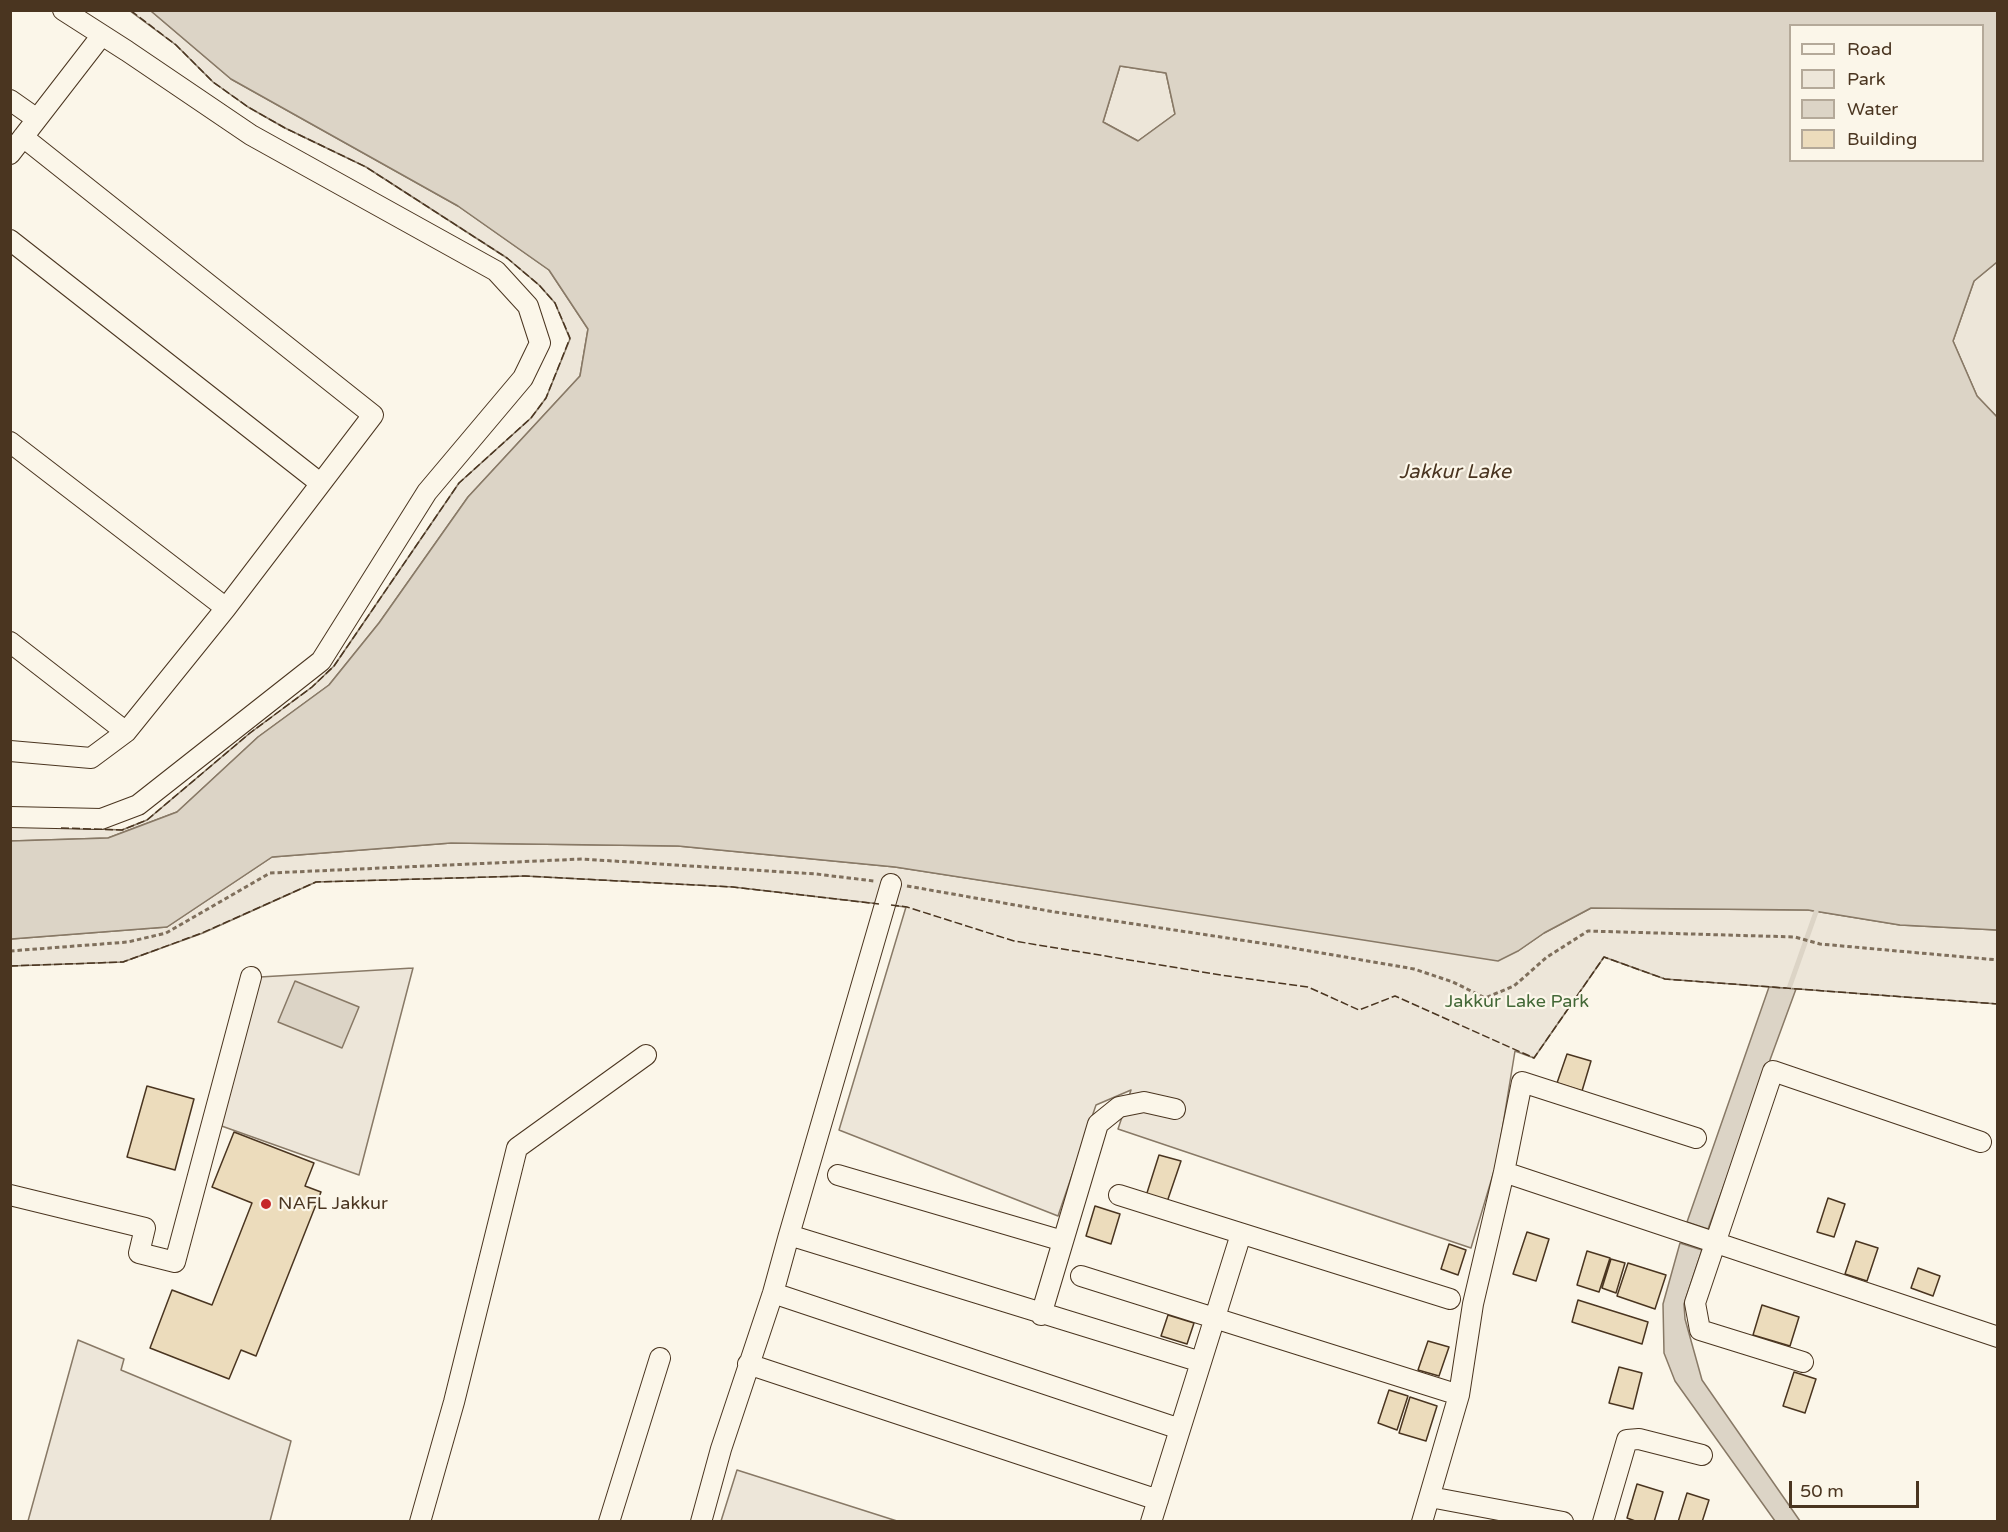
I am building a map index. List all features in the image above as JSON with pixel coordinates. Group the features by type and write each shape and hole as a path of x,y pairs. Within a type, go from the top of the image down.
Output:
{"street":[{"path":"10,817 101,819 138,805 321,661 427,492 523,378 540,343 528,306 496,271 251,135 63,10"},
{"path":"10,154 102,35"},
{"path":"10,100 37,119"},
{"path":"10,751 91,758 126,732 226,608 373,415 23,137"},
{"path":"10,240 320,483"},
{"path":"10,442 226,608"},
{"path":"10,642 126,732"},
{"path":"701,1521 721,1449 773,1293 891,884"},
{"path":"10,1195 145,1228 139,1252 175,1262 251,977"},
{"path":"420,1521 454,1402 517,1148 646,1054"},
{"path":"1803,1362 1700,1330 1695,1303 1773,1071 1982,1142"},
{"path":"1422,1521 1459,1395 1473,1304 1504,1172 1522,1082 1696,1138"},
{"path":"1041,1314 1098,1124 1119,1107 1144,1102 1175,1109"},
{"path":"1504,1172 1998,1337"},
{"path":"838,1175 1063,1241"},
{"path":"1119,1195 1450,1299"},
{"path":"1151,1521 1241,1234"},
{"path":"789,1235 1201,1362"},
{"path":"1081,1276 1459,1395"},
{"path":"773,1293 1180,1429"},
{"path":"609,1521 660,1358"},
{"path":"748,1364 1158,1500"},
{"path":"1603,1521 1627,1440 1639,1439 1702,1455"},
{"path":"1430,1497 1563,1521"}],"path":[{"path":"10,951 129,942 166,933 270,873 582,859 816,874 891,884 1414,969 1454,982 1485,998 1514,986 1547,957 1588,931 1795,938 1820,944 1998,960"}],"green space":[{"path":"130,11 151,11 231,79 458,206 549,270 588,329 580,376 468,497 379,623 329,685 258,737 177,812 108,838 11,841 10,825 122,830 147,820 250,733 312,687 334,666 459,483 531,418 546,398 570,339 555,303 539,285 507,258 366,167 285,128 248,107 213,82 176,45"},
{"path":"1120,66 1166,73 1175,114 1138,141 1103,122"},
{"path":"1997,262 1997,417 1977,396 1953,341 1974,281"},
{"name":"Jakkur Lake Park","path":"451,843 678,846 895,867 1371,940 1518,951 1544,933 1591,908 1808,910 1900,925 1997,930 1998,1004 1665,979 1604,957 1534,1058 1515,1051 1497,1161 1471,1248 1118,1129 1131,1090 1096,1105 1058,1216 839,1130 906,907 733,887 525,876 316,882 203,933 123,962 11,966 11,939 167,927 272,857"},
{"path":"413,968 359,1175 216,1124 260,977"},
{"path":"78,1340 124,1359 121,1370 291,1441 270,1521 28,1521"},
{"path":"737,1470 897,1521 721,1521"}],"water":[{"name":"Jakkur Lake","path":"151,11 1997,11 1997,262 1974,281 1953,341 1977,396 1997,417 1997,930 1900,925 1808,910 1591,908 1498,961 895,867 678,846 451,843 272,857 167,927 11,939 11,841 108,838 177,812 258,737 329,685 379,623 468,497 580,376 588,329 549,270 458,206 231,79","holes":["1120,66 1166,73 1175,114 1138,141 1103,122"]},
{"path":"295,981 359,1007 342,1048 278,1022"},
{"path":"1769,987 1796,989 1708,1229 1687,1222"},
{"path":"1680,1243 1702,1250 1684,1304 1685,1319 1702,1380 1800,1521 1775,1521 1675,1381 1664,1353 1663,1304"}],"building":[{"path":"1567,1054 1591,1061 1582,1091 1557,1083"},
{"path":"147,1086 194,1099 175,1170 127,1157"},
{"path":"234,1132 314,1163 305,1186 321,1192 256,1356 241,1350 229,1379 150,1348 172,1290 212,1305 252,1203 212,1187"},
{"path":"1159,1155 1181,1161 1167,1202 1146,1196"},
{"path":"1828,1198 1845,1204 1834,1237 1817,1232"},
{"path":"1095,1206 1120,1214 1111,1244 1086,1236"},
{"path":"1527,1232 1549,1239 1536,1281 1513,1274"},
{"path":"1856,1241 1878,1248 1867,1281 1845,1274"},
{"path":"1449,1244 1466,1250 1458,1275 1441,1269"},
{"path":"1587,1251 1610,1258 1599,1292 1577,1285"},
{"path":"1611,1259 1625,1263 1616,1293 1602,1288"},
{"path":"1628,1263 1666,1275 1655,1309 1617,1296"},
{"path":"1918,1268 1940,1276 1933,1296 1911,1288"},
{"path":"1578,1300 1648,1322 1642,1344 1572,1322"},
{"path":"1762,1305 1799,1317 1790,1346 1753,1335"},
{"path":"1168,1315 1194,1323 1187,1344 1161,1336"},
{"path":"1428,1341 1449,1347 1439,1376 1418,1370"},
{"path":"1619,1367 1642,1373 1633,1409 1609,1403"},
{"path":"1794,1372 1816,1379 1805,1413 1783,1406"},
{"path":"1389,1390 1408,1396 1397,1430 1378,1423"},
{"path":"1410,1397 1437,1406 1426,1441 1399,1433"},
{"path":"1637,1484 1663,1492 1654,1522 1638,1522 1627,1518"},
{"path":"1687,1493 1709,1500 1702,1522 1678,1522"}],"waterway":[{"path":"1787,994 1816,912"}],"fence":[{"path":"61,828 122,830 147,820 250,733 312,687 334,666 459,483 531,418 546,398 570,338 555,303 539,285 507,258 366,167 285,128 248,107 213,82 176,45 130,10"},
{"path":"10,966 123,962 202,933 316,882 525,876 733,887 879,904"},
{"path":"891,905 907,907 1014,941 1308,987 1359,1010 1395,996 1534,1058 1604,957 1665,979 1998,1004"}],"place":[{"name":"NAFL Jakkur","path":"266,1204"}]}
